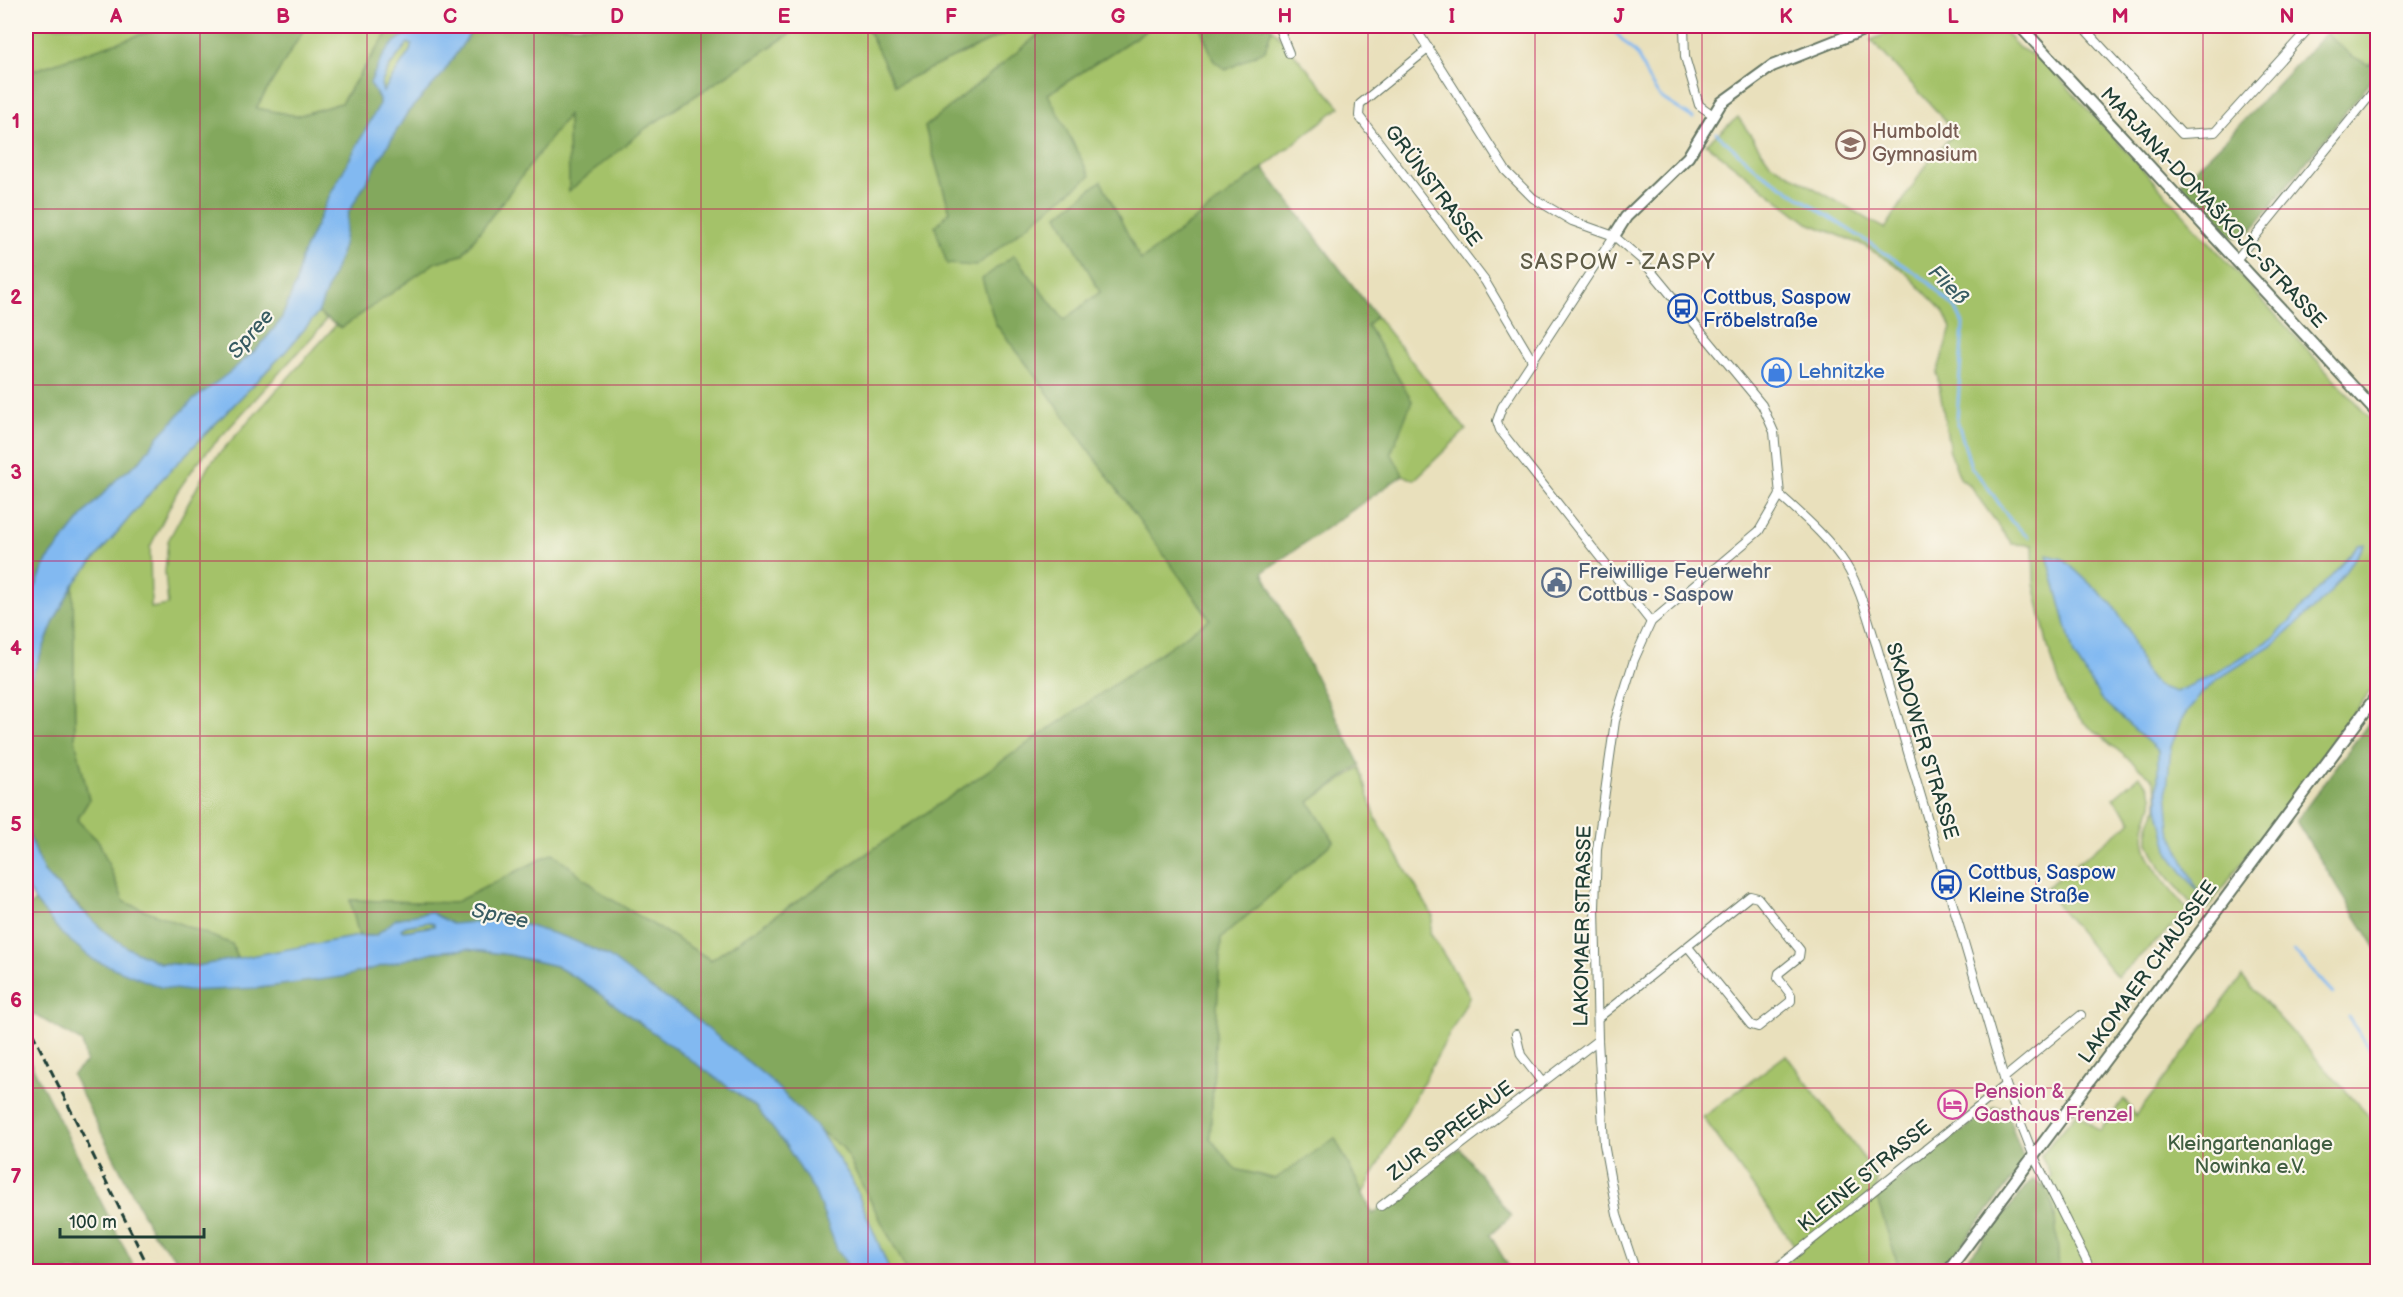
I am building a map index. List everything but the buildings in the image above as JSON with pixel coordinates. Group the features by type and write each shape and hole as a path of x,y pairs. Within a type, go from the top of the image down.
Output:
{"street":[{"path":"1278,26 1289,52"},
{"path":"1414,26 1506,171 1533,198 1572,221 1614,236 1642,260 1762,405 1774,432 1779,495"},
{"path":"1684,26 1685,57 1699,105 1713,115"},
{"path":"1651,622 1500,430 1497,421 1502,407 1626,217 1688,157 1721,104 1772,66 1873,26"},
{"name":"MARJANA-DOMAŠKOJC-STRASSE","path":"2020,26 2378,414"},
{"path":"2082,26 2182,134 2215,132 2312,26"},
{"name":"GRÜNSTRASSE","path":"1429,48 1360,104 1359,116 1485,281 1533,362"},
{"path":"2236,260 2378,86"},
{"name":"LAKOMAER STRASSE","path":"1636,1272 1617,1215 1604,1144 1598,1040 1597,849 1615,721 1634,660 1651,622 1759,531 1779,495"},
{"name":"SKADOWER STRASSE","path":"1779,495 1814,527 1845,563 1854,580 1877,647 2005,1081 2034,1157 2087,1262 2089,1272"},
{"name":"LAKOMAER CHAUSSEE","path":"1947,1272 2378,694"},
{"path":"1598,1018 1750,896 1758,898 1800,950 1799,957 1779,973 1778,978 1791,995 1791,1001 1758,1027 1751,1025 1688,946"},
{"name":"KLEINE STRASSE","path":"1772,1272 2081,1016"},
{"name":"ZUR SPREEAUE","path":"1516,1034 1521,1055 1542,1082"},
{"name":"ZUR SPREEAUE","path":"1381,1206 1598,1040"}],"green space":[{"path":"26,26 166,26 26,73"},
{"path":"166,26 258,26 262,29 264,26 306,26 256,108 297,116 341,103 392,26 434,26 425,31 401,37 390,48 376,70 370,83 379,99 379,105 329,197 301,258 296,283 281,320 258,348 158,437 139,462 119,477 85,513 46,562 26,610 26,73"},
{"path":"306,26 392,26 341,103 297,116 256,108"},
{"path":"475,26 802,26 646,128 569,191 568,115 462,255 436,262 341,328 318,313 342,251 348,213 407,113 441,76"},
{"path":"802,26 866,26 895,85 1021,26 1049,26 925,127 950,212 947,264 1048,94 1153,26 1200,26 1214,61 1265,50 1272,28 1340,107 1207,212 1140,261 1100,182 1058,215 1100,292 1064,320 1014,256 995,323 1211,619 711,960 605,896 553,854 454,903 350,900 359,936 238,959 232,944 124,902 99,842 77,820 89,800 75,739 73,585 161,480 286,351 318,313 326,319 321,327 197,463 177,492 150,547 151,608 168,605 165,572 168,541 209,465 336,325 341,328 436,262 462,255 568,114 569,190 646,128"},
{"path":"866,26 1021,26 895,85"},
{"path":"1049,26 1153,26 1048,94 1090,176 976,266 947,264 935,227 950,211 925,127"},
{"path":"1200,26 1270,26 1272,28 1265,50 1226,70 1214,61"},
{"path":"1906,26 1999,26 2019,48 2043,60 2377,426 2377,682 2207,909 2192,905 2161,868 2149,843 2149,826 2157,807 2157,790 2153,779 2082,721 2066,702 2048,647 2034,584 2033,545 2012,544 1970,486 1960,478 1950,452 1937,373 1951,328 1943,311 1902,269 1863,245 1808,223 1706,144 1738,117 1770,163 1885,229 1932,156 1956,132 1871,40"},
{"path":"2332,26 2366,26 2377,36 2377,55 2370,66 2350,55 2326,33"},
{"path":"2326,33 2350,55 2369,65 2377,55 2377,73 2251,231 2238,237 2226,234 2179,185 2229,136"},
{"path":"408,42 412,45 410,51 383,92 381,84"},
{"path":"1263,168 1376,316 1367,325 1412,401 1391,453 1403,475 1263,572 1360,765 1309,802 1334,841 1221,938 1210,1138 1235,1169 1275,1179 1335,1138 1373,1214 1460,1148 1511,1216 1490,1235 1511,1271 907,1271 843,1148 819,1130 769,1079 686,1011 650,988 461,924 452,924 430,912 397,919 375,936 359,936 350,900 454,903 553,853 606,896 711,960 1210,619 995,323 982,279 1014,255 1064,320 1100,292 1058,215 1101,181 1141,260"},
{"path":"1376,316 1466,430 1414,480 1403,475 1391,453 1412,401 1367,325"},
{"path":"73,585 75,739 89,800 77,820 99,842 124,902 232,944 238,959 197,966 160,963 128,948 105,932 44,872 26,828 26,691 54,621"},
{"path":"2378,712 2377,950 2296,821"},
{"path":"1360,768 1376,819 1433,916 1430,933 1470,996 1363,1193 1335,1138 1276,1179 1235,1169 1210,1138 1221,938 1334,841 1309,802"},
{"path":"2139,776 2152,793 2151,809 2144,834 2147,853 2163,880 2189,911 2117,977 2044,889 2132,821 2113,798"},
{"path":"35,901 62,934 95,960 259,988 311,980 433,952 467,949 510,955 556,966 583,982 756,1107 787,1147 815,1192 837,1249 851,1271 187,1271 152,1232 72,1075 86,1062 82,1042 28,1011 26,1006 26,909"},
{"path":"429,922 434,926 402,931 401,929 406,926"},
{"name":"Kleingartenanlage Nowinka e.V.","path":"2242,977 2377,1125 2377,1271 2059,1271 2054,1207 2043,1185 2052,1177 2041,1155 2076,1113 2100,1131 2124,1099 2136,1116"},
{"path":"26,1054 136,1271 26,1271"},
{"path":"1786,1055 1877,1176 1876,1196 1900,1271 1763,1271 1795,1246 1703,1117"},
{"path":"1994,1107 2005,1108 2025,1162 1942,1271 1900,1271 1876,1196"},
{"path":"819,1130 843,1148 907,1271 890,1271 851,1178"},
{"path":"2032,1180 2041,1184 2052,1204 2057,1234 2059,1271 1958,1271"}],"water":[{"path":"434,26 475,26 441,76 407,113 348,213 342,251 318,313 286,351 161,480 73,585 54,621 26,691 26,610 46,562 85,513 119,477 139,462 158,437 192,401 258,348 281,320 296,283 301,258 329,197 379,105 379,99 370,83 380,62 394,42 408,34 431,29","holes":["408,43 412,45 410,51 383,92 381,84 389,67"]},
{"path":"2365,544 2329,594 2278,641 2218,679 2199,696 2181,720 2171,747 2167,788 2170,830 2198,892 2169,854 2158,807 2158,751 2101,699 2074,655 2047,555 2063,559 2112,604 2128,629 2143,669 2157,686 2176,692 2214,674 2275,637 2359,545"},
{"path":"26,828 44,872 72,901 105,932 128,948 160,963 197,966 359,936 375,936 396,919 430,912 452,924 499,920 522,924 568,938 608,956 650,988 686,1011 769,1079 819,1130 851,1178 890,1271 851,1271 837,1249 815,1192 787,1147 756,1107 583,982 556,966 510,955 467,949 433,952 342,977 259,988 188,991 160,987 94,960 62,934 35,901 26,884","holes":["429,922 434,926 403,931 401,929"]}],"waterway":[{"name":"Fließ","path":"1604,26 1610,27 1638,56 1648,79 1660,97 1693,118"},
{"name":"Fließ","path":"1716,133 1759,171 1926,280 1956,309 1963,324 1957,420 1971,467 2011,521 2029,537"},
{"path":"2294,951 2333,993"},
{"path":"2348,1017 2378,1061"}],"railway":[{"path":"26,1020 151,1272"}],"place":[{"name":"Humboldt Gymnasium","path":"1851,144"},
{"name":"Cottbus, Saspow Fröbelstraße","path":"1682,309"},
{"name":"Lehnitzke","path":"1777,372"},
{"name":"Freiwillige Feuerwehr Cottbus - Saspow","path":"1557,583"},
{"name":"Cottbus, Saspow Kleine Straße","path":"1947,884"},
{"name":"Pension & Gasthaus Frenzel","path":"1953,1104"}],"district":[{"name":"SASPOW - ZASPY","path":"1618,262"}],"water label":[{"name":"Spree","path":"251,334"},
{"name":"Spree","path":"500,916"}]}
